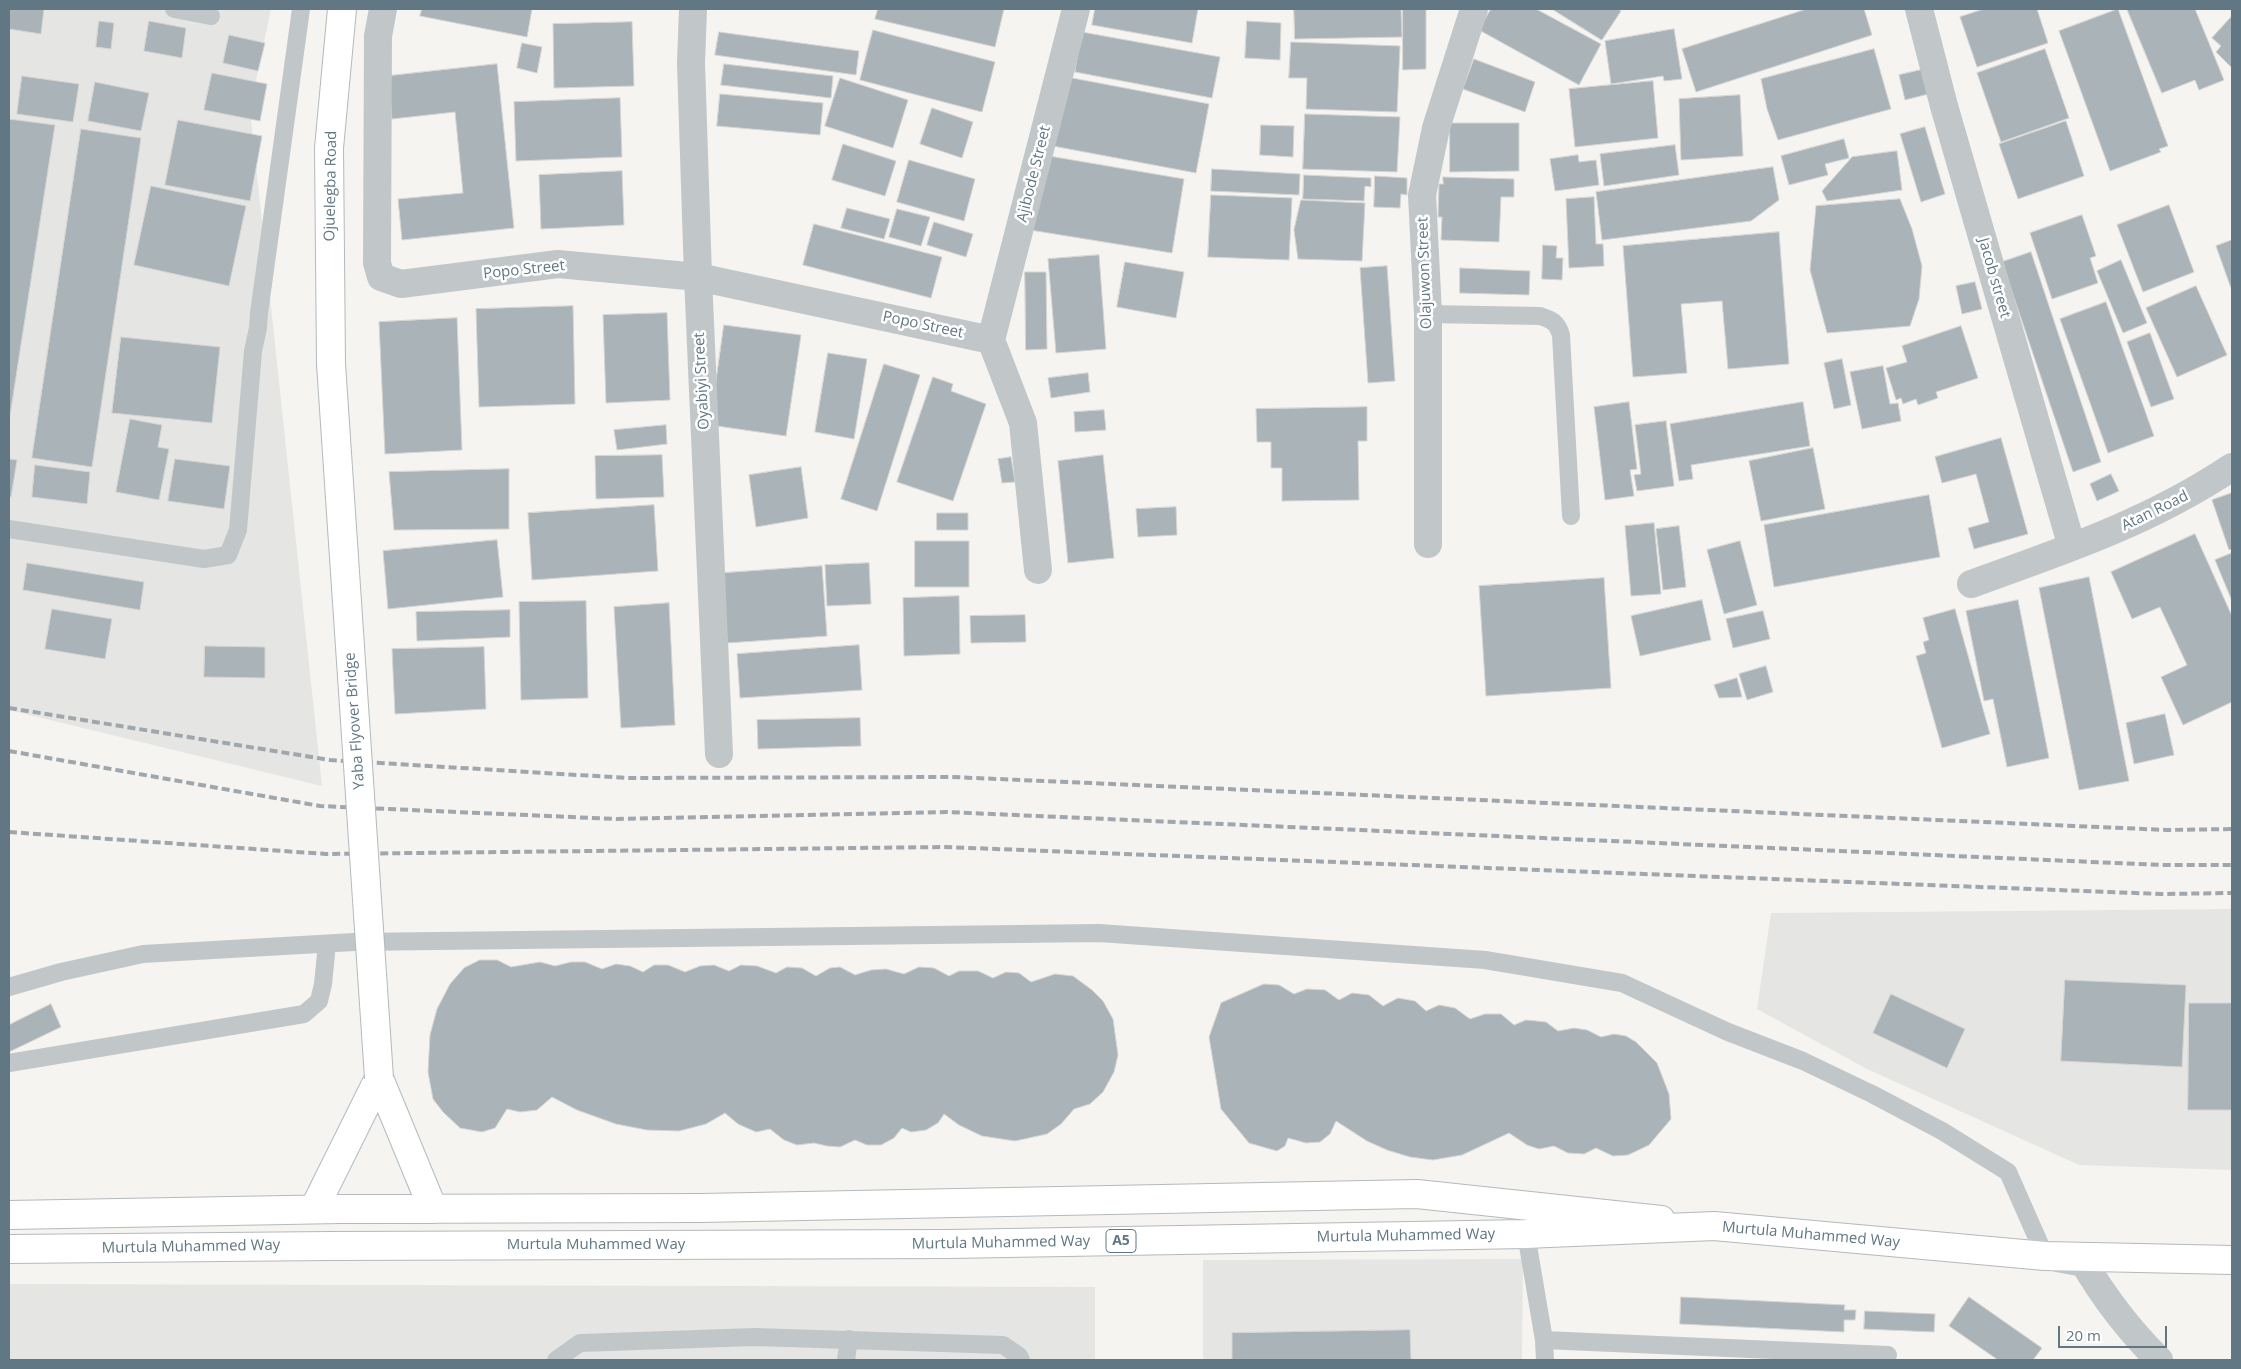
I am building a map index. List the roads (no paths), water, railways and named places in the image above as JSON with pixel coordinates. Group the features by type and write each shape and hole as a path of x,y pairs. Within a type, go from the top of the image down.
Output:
{"main road":[{"name":"Ojuelegba Road","path":"331,364 329,148 342,9"},
{"name":"Yaba Flyover Bridge","path":"331,364 379,1078 433,1209"},
{"path":"314,1209 379,1078"},
{"path":"13,1215 314,1209 701,1208 1418,1194 1714,1226"},
{"name":"Murtula Muhammed Way","path":"9,1249 950,1244 1526,1234 1714,1226 2045,1256 2232,1260"}],"street":[{"name":"Popo Street","path":"383,9 378,36 377,263 381,277 401,284 558,264 698,277 991,340"},
{"name":"Oyabiyi Street","path":"693,9 691,63 698,277 719,754"},
{"name":"Ajibode Street","path":"991,340 1076,9"},
{"name":"Olajuwon Street","path":"1428,544 1428,314 1422,195 1436,128 1474,9"},
{"name":"Jacob street","path":"1919,9 1944,106 2072,547"},
{"path":"991,340 1023,423 1038,570"},
{"name":"Atan Road","path":"1971,584 2134,523 2199,489 2232,467"},
{"path":"2045,1256 2084,1263 2104,1297 2127,1327 2158,1360"}],"lane":[{"path":"174,9 211,16"},
{"path":"9,529 204,559 228,555 238,530 253,351 258,328 301,9"},
{"path":"1428,314 1540,316 1558,325 1561,335 1571,516"},
{"path":"9,987 61,972 143,954 327,944 1099,933 1485,960 1622,983 1728,1032 1803,1061 1872,1094 1942,1131 2008,1172 2045,1256"},
{"path":"9,1063 304,1014 319,1001 323,984 327,944"},
{"path":"1526,1234 1544,1340 1544,1360"},
{"path":"556,1360 580,1343 755,1337 1003,1345 1019,1356 1021,1360"},
{"path":"846,1360 849,1339"},
{"path":"1544,1340 1888,1355"}],"railway":[{"path":"9,708 330,760 628,778 952,777 2167,830 2232,829"},
{"path":"9,751 320,806 617,819 946,812 2162,865 2232,865"},
{"path":"9,832 326,854 945,847 2161,894 2232,893"}]}
